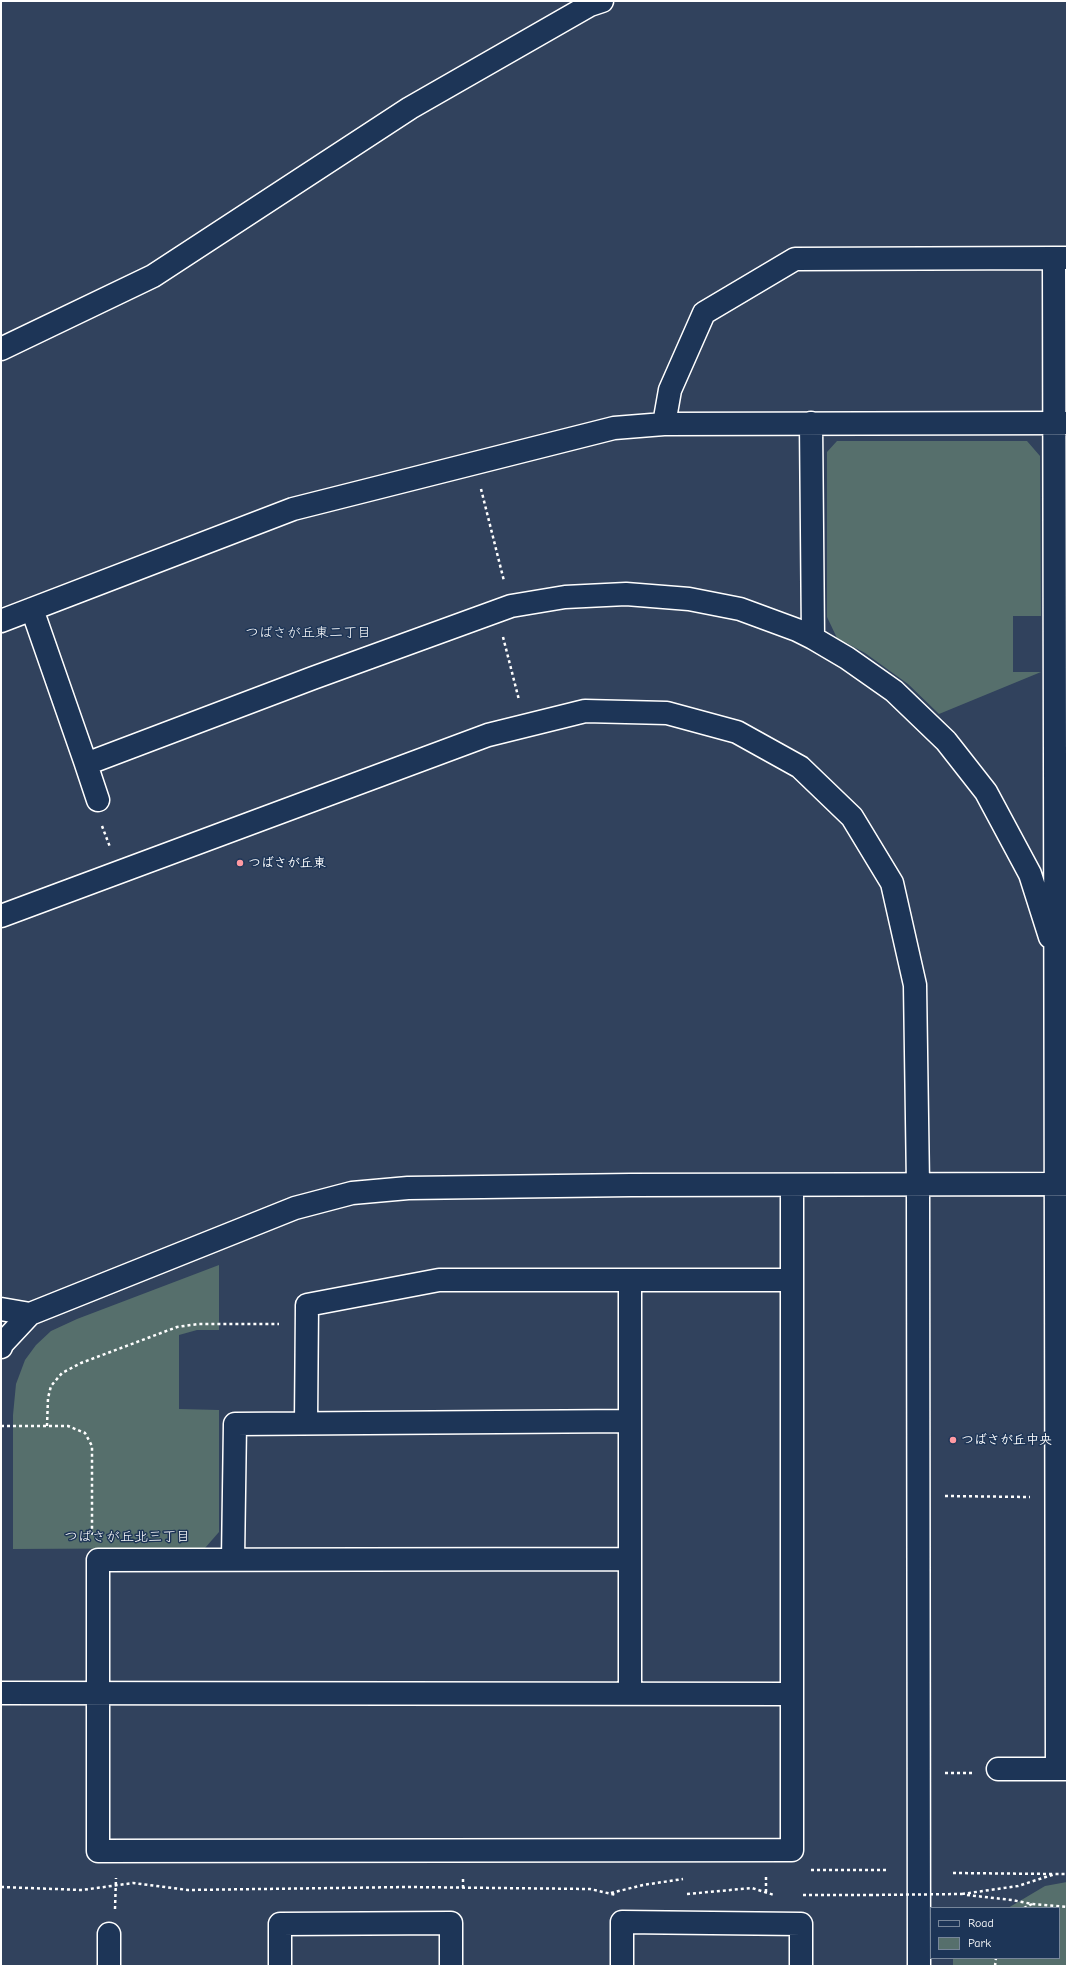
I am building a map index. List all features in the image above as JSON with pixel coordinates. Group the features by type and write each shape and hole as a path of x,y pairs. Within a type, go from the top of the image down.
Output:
{"street":[{"path":"1,349 154,276 410,108 590,5 602,1"},
{"path":"664,424 670,390 704,313 796,260 1060,258 1061,423 1056,957 1062,1020 1062,1281 1057,1497 1062,1769 998,1769"},
{"path":"811,423 813,638"},
{"path":"1,621 293,509 614,428 664,424 1061,423"},
{"path":"86,764 503,609 565,597 626,594 688,599 740,609 813,638 847,658 894,691 946,741 986,792 1030,874 1056,957"},
{"path":"32,609 98,800"},
{"path":"1,916 488,735 585,711 667,713 737,732 800,767 852,817 892,883 915,985 918,1184 919,1966"},
{"path":"1,1348 2,1344 30,1314 295,1208 352,1193 408,1188 1062,1184"},
{"path":"630,1559 98,1560 98,1851 792,1850 792,1185"},
{"path":"306,1423 307,1305 439,1280 792,1280"},
{"path":"630,1280 630,1694"},
{"path":"1,1309 30,1314"},
{"path":"232,1559 234,1424 630,1421"},
{"path":"1,1693 792,1694"},
{"path":"622,1966 622,1922 801,1924 801,1966"},
{"path":"280,1966 280,1924 451,1923 451,1966"},
{"path":"109,1934 109,1966"}],"path":[{"path":"475,463 526,725"},
{"path":"98,800 101,823 118,872"},
{"path":"46,1426 48,1398 51,1386 62,1373 81,1364 177,1327 198,1324 306,1324"},
{"path":"1,1426 68,1426 85,1433 92,1446 92,1542 98,1560"},
{"path":"918,1496 1057,1497"},
{"path":"919,1773 982,1773 998,1769"},
{"path":"792,1850 798,1870 886,1870"},
{"path":"109,1934 114,1923 116,1886 113,1851"},
{"path":"766,1870 766,1892"},
{"path":"953,1873 1067,1874"},
{"path":"962,1894 1018,1886 1055,1874"},
{"path":"1,1887 82,1890 133,1883 188,1890 407,1887 590,1889 621,1896"},
{"path":"682,1894 752,1888 776,1896"},
{"path":"800,1895 962,1894 1032,1904 1067,1907"},
{"path":"1026,1907 1032,1904"}],"green space":[{"path":"837,441 1027,441 1040,456 1041,616 1013,616 1013,672 1041,672 939,714 908,684 865,653 837,638 827,617 827,452"},
{"path":"219,1265 219,1330 197,1330 179,1335 179,1409 219,1410 219,1532 205,1548 13,1549 13,1415 16,1384 25,1360 36,1345 51,1331 77,1319"},
{"path":"1067,1882 1067,1966 953,1966 953,1959 1060,1959 1060,1907 1010,1907 1045,1886"}],"place":[{"name":"つばさが丘東","path":"240,863"},
{"name":"つばさが丘中央","path":"953,1440"}],"district":[{"name":"つばさが丘東二丁目","path":"308,633"},
{"name":"つばさが丘北三丁目","path":"127,1537"}]}
